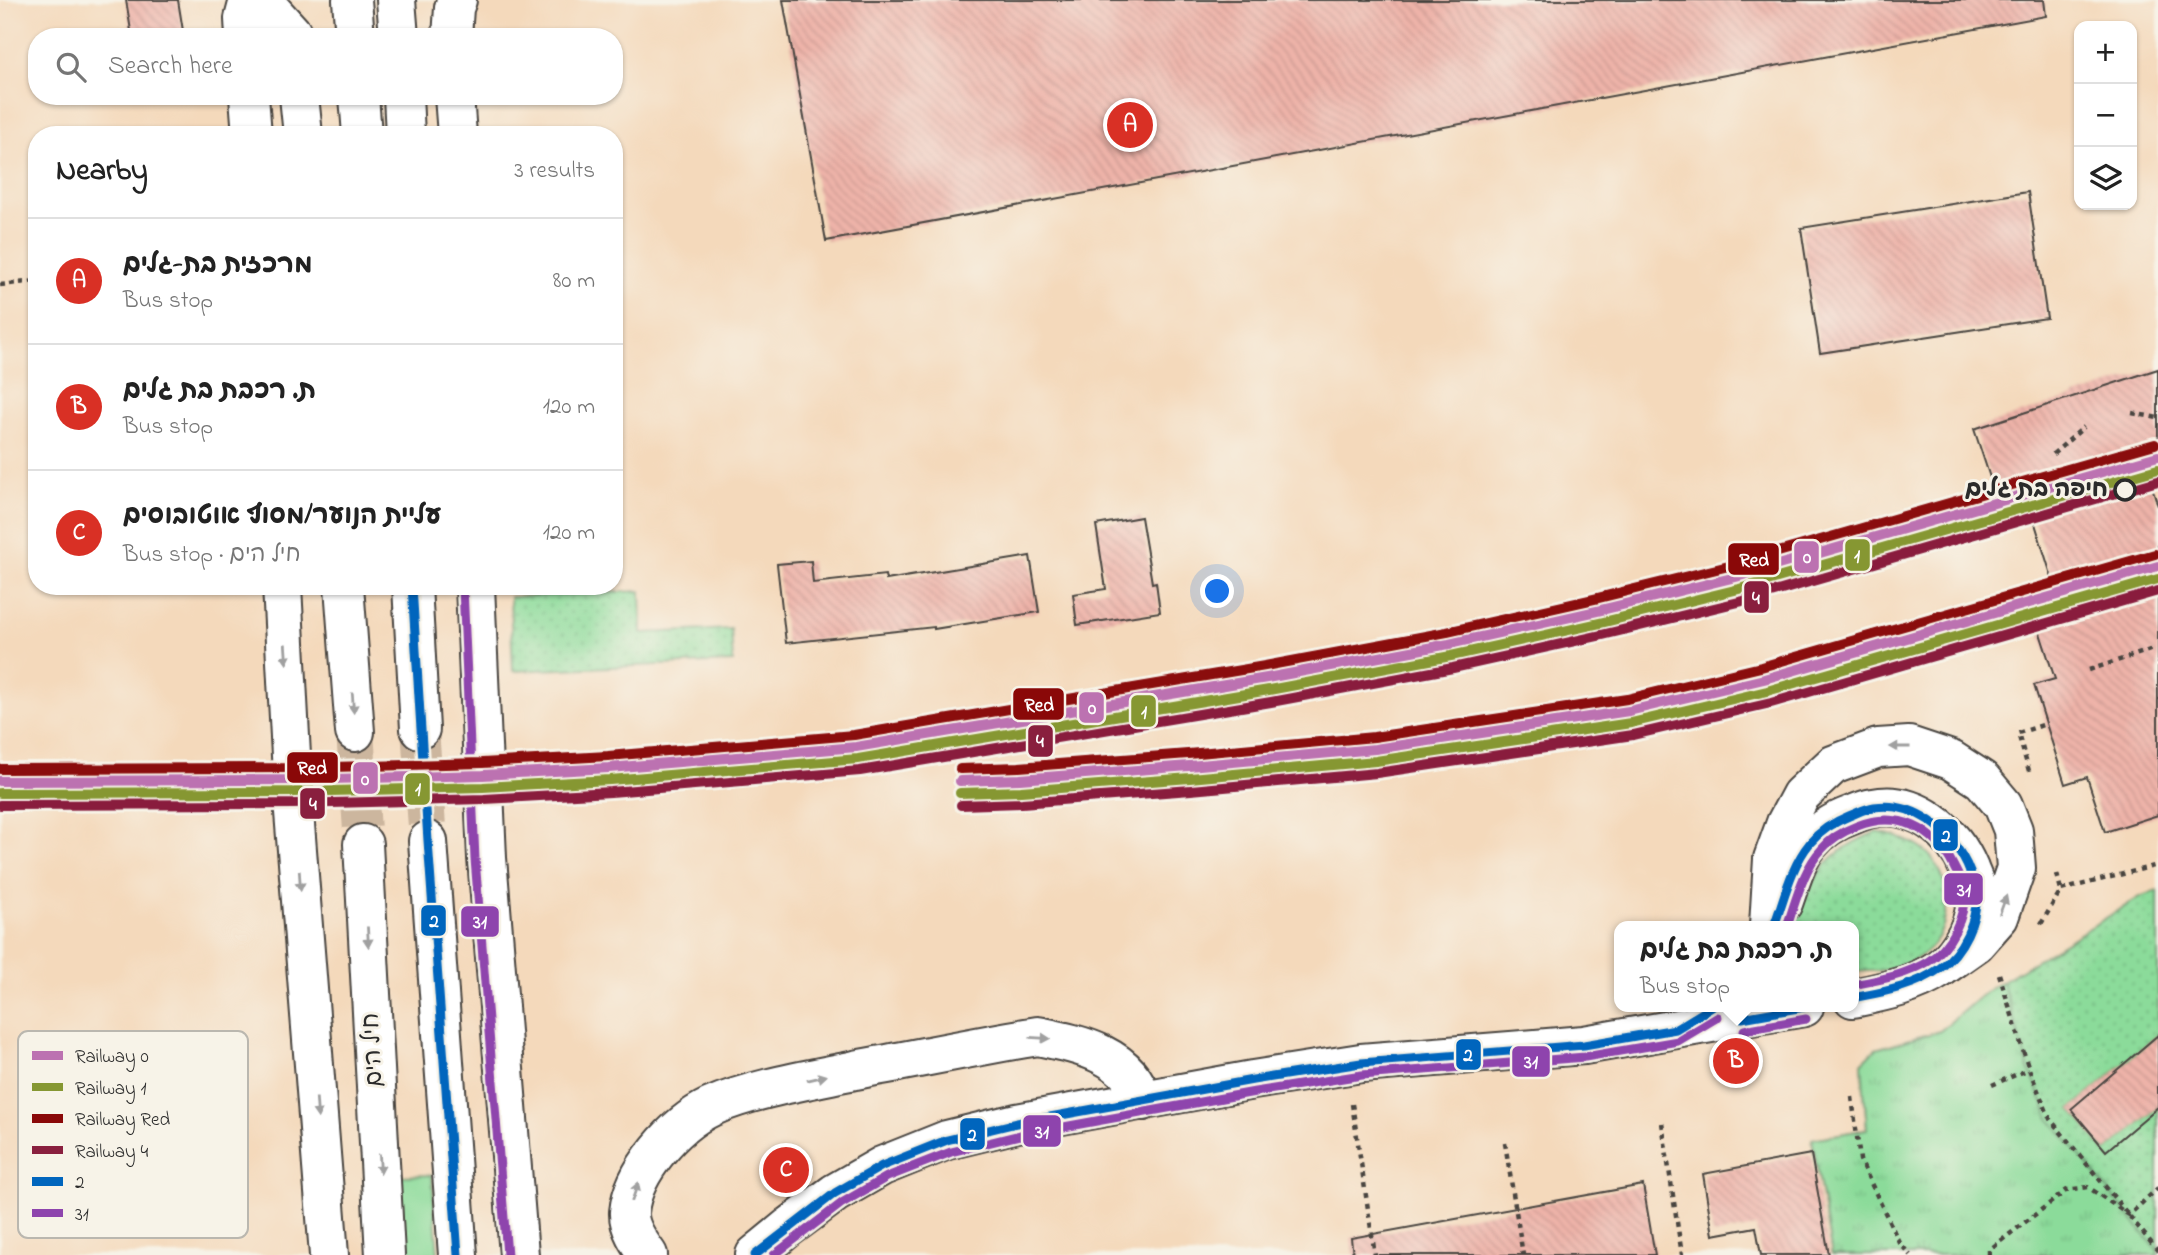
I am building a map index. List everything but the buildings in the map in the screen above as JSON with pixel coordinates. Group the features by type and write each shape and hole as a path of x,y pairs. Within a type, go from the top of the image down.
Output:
{"main road":[{"path":"244,28 249,0"},
{"path":"262,0 292,23"},
{"path":"352,0 354,28"},
{"path":"396,0 398,28"},
{"path":"453,28 457,0"},
{"path":"250,105 251,126"},
{"path":"300,105 302,126"},
{"path":"360,105 361,126"},
{"path":"403,105 405,126"},
{"path":"455,105 456,126"},
{"path":"283,595 294,812 329,1255"},
{"path":"345,595 355,732"},
{"path":"413,595 420,729"},
{"path":"475,595 487,858 519,1255"},
{"path":"1772,921 1773,859 1786,823 1801,795 1833,765 1878,748 1909,746 1951,760 1982,780 2003,805 2013,830 2016,868 1999,917 1976,943 1939,969 1911,983 1859,996"},
{"path":"1774,921 1808,845 1828,825 1873,807 1898,807 1941,827 1965,860 1976,887 1974,916 1965,937 1954,954 1939,969"},
{"path":"428,841 458,1255"},
{"name":"חיל הים","path":"363,844 385,1255"},
{"path":"1676,1029 1704,1012"},
{"path":"755,1255 835,1193 882,1166 947,1140 1017,1124 1254,1080 1362,1063 1584,1045 1775,1012"},
{"path":"648,1255 637,1239 629,1213 637,1186 650,1159 672,1133 710,1108 744,1096 823,1077 1038,1036 1070,1042 1109,1058 1128,1072 1138,1086 1143,1101"}],"path":[{"path":"0,285 28,283"},
{"path":"2132,413 2158,418"},
{"path":"2053,454 2084,427"},
{"path":"2089,670 2153,649"},
{"path":"2018,733 2046,724"},
{"path":"2033,931 2042,923 2061,890 2158,865"},
{"path":"1995,964 2029,1069 2050,1119 2158,1251"},
{"path":"1992,1085 2029,1069"},
{"path":"1853,1097 1860,1160 1899,1242 1910,1255"},
{"path":"1352,1099 1375,1255"},
{"path":"1662,1123 1682,1255"},
{"path":"1505,1143 1523,1255"},
{"path":"1989,1255 1989,1250 2067,1190 2088,1187 2129,1215"},
{"path":"2129,1215 2158,1188"}],"green space":[{"path":"641,591 642,633 731,629 733,662 513,671 510,597 623,595 623,592"},
{"path":"1877,832 1915,845 1934,861 1944,885 1946,911 1939,936 1918,958 1893,968 1859,971 1859,921 1797,921 1807,893 1823,867 1860,839"},
{"path":"2158,891 2158,1035 2071,1109 2106,1151 2158,1107 2158,1255 1832,1255 1812,1139 1867,1129 1862,1063 1876,1049 1940,1031 1988,990 2142,896"},
{"path":"2002,981 2029,1069 2050,1119 2158,1251 2158,1255 1832,1255 1812,1139 1867,1129 1862,1063 1876,1049 1940,1031"},
{"path":"432,1175 438,1255 402,1255 398,1176"}],"tunnel":[{"path":"420,729 428,841"},
{"path":"355,732 363,844"}],"rail line":[{"name":"Red","path":"0,769 294,768 482,763 608,756 854,735 1265,666 1447,632 1733,565 2155,444"},
{"name":"0","path":"0,781 294,780 483,775 609,768 856,747 1267,678 1449,644 1597,611 1736,577 2158,456"},
{"name":"1","path":"0,793 294,792 483,787 610,780 858,759 1269,690 1451,656 1600,623 1739,589 2158,469"},
{"name":"4","path":"0,805 294,804 484,799 611,792 860,771 1271,702 1453,668 1602,635 1743,601 2158,481"},
{"name":"Red","path":"960,769 1188,754 1374,737 1627,699 1761,667 2155,554"},
{"name":"0","path":"960,781 1189,766 1375,749 1629,711 1764,679 2158,566"},
{"name":"1","path":"960,793 1021,791 1376,761 1631,723 1767,691 2158,579"},
{"name":"4","path":"961,805 1022,803 1377,773 1633,735 1771,703 2158,591"}],"transit line":[{"name":"2","path":"413,595 458,1255"},
{"name":"31","path":"463,595 475,859 507,1255"},
{"name":"2","path":"1776,921 1803,852 1823,831 1843,818 1868,808 1889,806 1917,813 1941,830 1960,852 1975,887 1975,912 1962,945 1947,962 1929,975 1898,988 1859,997"},
{"name":"31","path":"1789,921 1815,857 1843,833 1857,826 1887,820 1914,826 1937,842 1954,867 1963,889 1964,902 1955,931 1944,948 1920,966 1893,976 1859,984"},
{"name":"2","path":"755,1255 835,1193 882,1166 947,1140 1017,1123 1361,1063 1584,1045 1676,1029 1704,1012"},
{"name":"2","path":"1742,1018 1776,1012"},
{"name":"31","path":"774,1255 842,1203 887,1177 951,1152 1020,1135 1362,1075 1585,1057 1678,1041 1718,1017"},
{"name":"31","path":"1744,1030 1806,1019"}],"place":[{"name":"מרכזית בת-גלים","path":"1130,125"},
{"name":"חיפה בת גלים","path":"2125,490"},
{"name":"ת. רכבת בת גלים","path":"1736,1061"},
{"name":"עליית הנוער/מסוף אוטובוסים","path":"786,1170"}]}
